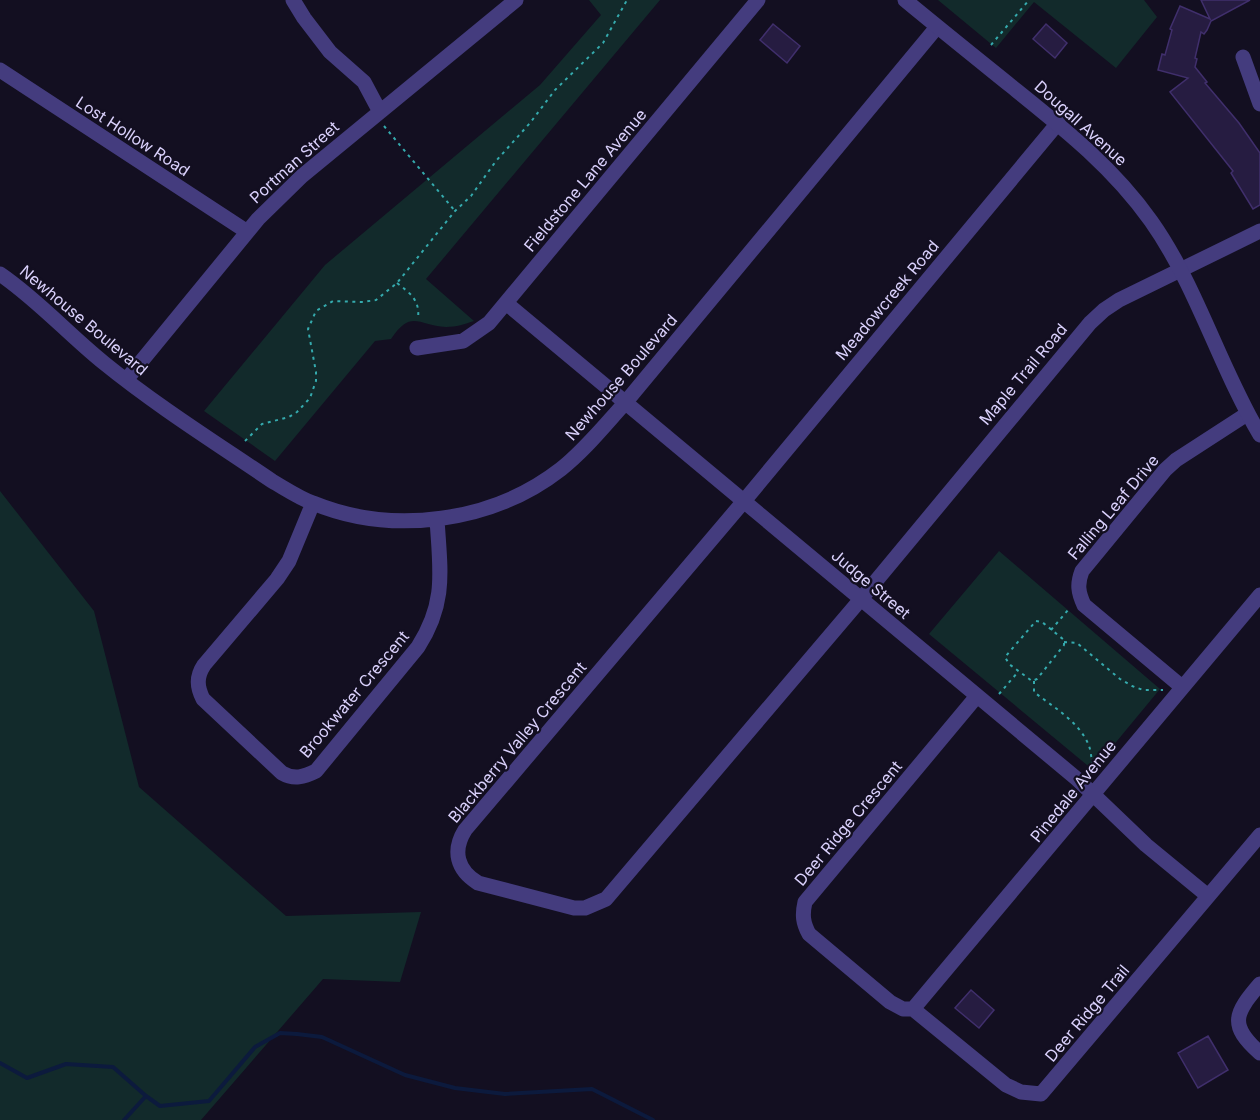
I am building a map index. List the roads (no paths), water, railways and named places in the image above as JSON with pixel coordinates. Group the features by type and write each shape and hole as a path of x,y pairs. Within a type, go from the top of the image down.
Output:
{"street":[{"path":"293,0 330,52 364,82 377,114"},
{"name":"Portman Street","path":"126,380 246,231 302,177 516,0"},
{"name":"Fieldstone Lane Avenue","path":"417,348 462,341 489,323 758,0"},
{"name":"Dougall Avenue","path":"905,0 1058,123 1097,158 1135,200 1152,222 1180,269 1247,414 1260,435"},
{"name":"Newhouse Boulevard","path":"0,274 27,292 102,362 126,380 272,482 314,503 367,517 391,520 437,519 490,507 537,486 582,452 937,27"},
{"path":"1243,57 1260,104"},
{"name":"Lost Hollow Road","path":"0,70 246,231"},
{"name":"Meadowcreek Road","path":"744,501 1058,123"},
{"name":"Maple Trail Road","path":"861,599 1090,323 1104,310 1180,269 1260,231"},
{"name":"Judge Street","path":"506,303 1094,794 1146,845 1208,896"},
{"name":"Falling Leaf Drive","path":"1182,687 1084,605 1078,594 1078,582 1082,571 1165,470 1188,451 1247,414"},
{"name":"Blackberry Valley Crescent","path":"744,501 465,830 457,849 458,860 469,877 478,883 574,908 585,908 606,899 861,599"},
{"name":"Brookwater Crescent","path":"314,503 288,561 277,579 204,665 197,680 198,690 203,699 290,778 306,776 316,771 428,632 440,591 437,519"},
{"name":"Pinedale Avenue","path":"914,1010 1260,595"},
{"name":"Deer Ridge Crescent","path":"914,1010 903,1009 890,1002 809,934 803,924 803,913 806,902 977,696"},
{"name":"Deer Ridge Trail","path":"914,1010 1006,1084 1021,1092 1041,1095 1260,835"},
{"path":"1260,984 1244,1003 1238,1023 1245,1040 1260,1053"}],"waterway":[{"path":"0,1063 27,1078 66,1064 113,1067 160,1106 209,1101 255,1047 280,1033 297,1034 322,1037 405,1075 455,1088 505,1094 592,1089 653,1120"},
{"path":"124,1120 146,1096"}]}
